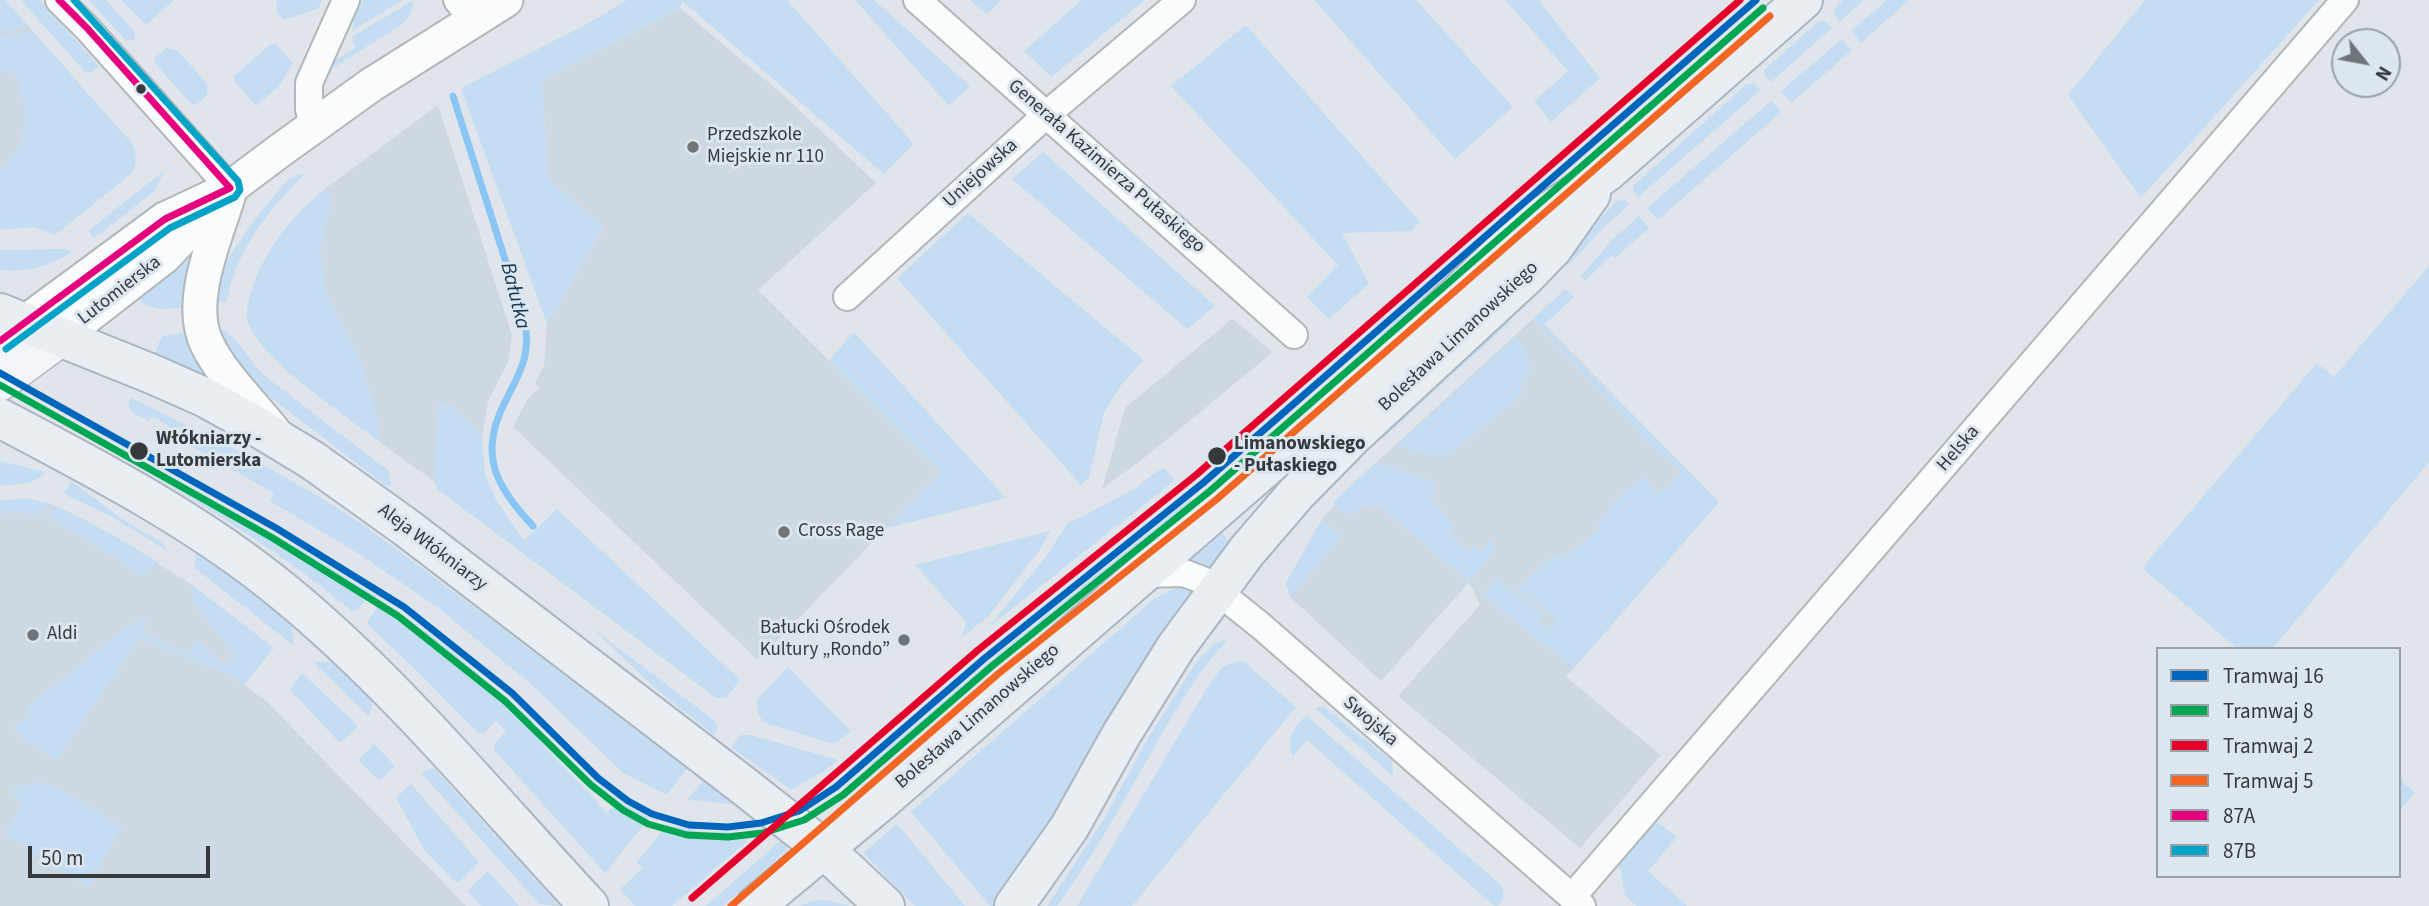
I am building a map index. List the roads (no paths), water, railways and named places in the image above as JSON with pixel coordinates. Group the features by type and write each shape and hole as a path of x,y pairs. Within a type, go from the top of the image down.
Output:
{"main road":[{"name":"Bolesława Limanowskiego","path":"755,906 1396,354 1530,225 1607,172 1803,0"},
{"name":"Bolesława Limanowskiego","path":"1014,906 1069,828 1177,646 1273,519 1324,465 1504,298 1553,248 1607,172"},
{"name":"Aleja Włókniarzy","path":"8,326 61,337 204,397 281,440 417,536 824,849 885,906"},
{"name":"Lutomierska","path":"0,382 61,337"},
{"path":"0,418 173,514 233,553 284,592 366,664 401,700 589,906"}],"street":[{"path":"59,0 230,188 200,291 205,342 281,440"},
{"path":"313,127 309,109 309,83 346,0"},
{"name":"Lutomierska","path":"61,337 164,257 230,188 371,85 441,40 465,10 506,0"},
{"name":"Generała Kazimierza Pułaskiego","path":"917,0 1294,335"},
{"name":"Uniejowska","path":"847,297 1046,114 1182,0"},
{"name":"Helska","path":"1577,902 2346,0"},
{"name":"Lutomierska","path":"8,326 164,219 230,188"},
{"name":"Swojska","path":"1143,574 1184,573 1205,581 1577,902"}],"waterway":[{"name":"Bałutka","path":"453,96 525,322 525,356 496,423 492,455 501,484 533,526"}],"tram line":[{"name":"2","path":"692,898 978,650 1196,475 1740,0"},
{"name":"16","path":"0,373 276,528 404,607 512,693 598,778 628,801 652,814 689,825 728,827 761,823 799,811 836,787 985,658 1203,483 1756,0"},
{"name":"8","path":"0,385 271,537 398,616 505,701 591,785 623,810 648,824 687,835 728,837 763,833 804,820 843,795 992,666 1210,491 1763,8"},
{"name":"5","path":"731,906 998,674 1217,499 1770,16"}],"place":[{"name":"Przedszkole Miejskie nr 110","path":"693,147"},
{"name":"Włókniarzy - Lutomierska","path":"139,451"},
{"name":"Limanowskiego - Pułaskiego","path":"1217,456"},
{"name":"Cross Rage","path":"784,532"},
{"name":"Aldi","path":"33,635"},
{"name":"Bałucki Ośrodek Kultury „Rondo”","path":"904,640"}]}
